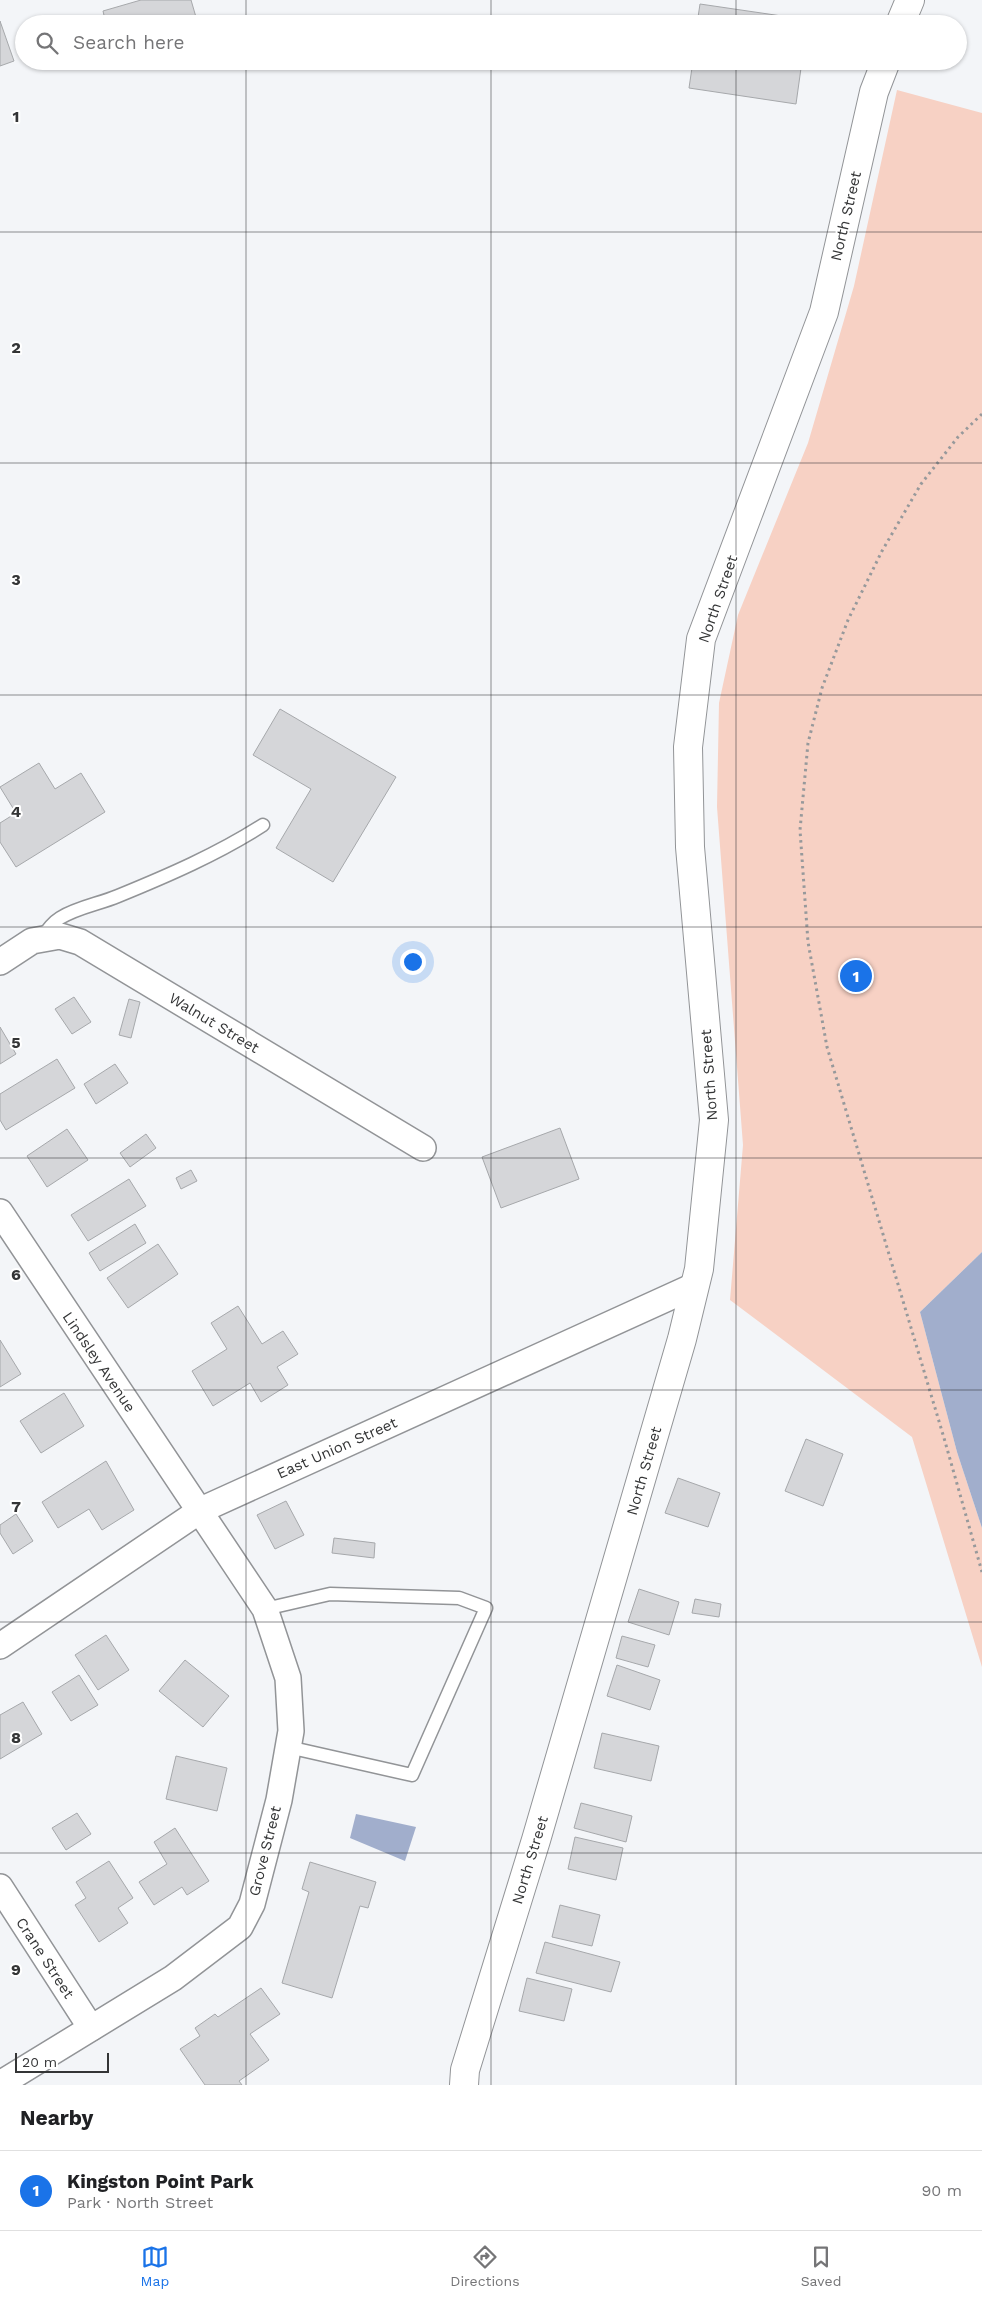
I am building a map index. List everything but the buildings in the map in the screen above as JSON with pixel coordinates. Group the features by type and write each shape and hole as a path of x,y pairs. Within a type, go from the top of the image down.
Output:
{"street":[{"path":"904,15 910,0"},
{"name":"North Street","path":"464,2085 465,2070 550,1793 682,1339 694,1286 700,1269 714,1120 690,837 688,747 702,639 824,312 874,92 883,70"},
{"name":"Walnut Street","path":"0,962 32,941 60,936 80,942 423,1148"},
{"name":"Lindsley Avenue","path":"0,1212 98,1362 200,1510"},
{"name":"East Union Street","path":"0,1646 200,1510 694,1286"},
{"name":"Grove Street","path":"0,2084 173,1978 240,1927 252,1904 278,1800 291,1731 288,1678 265,1609 200,1510"},
{"name":"Crane Street","path":"0,1887 91,2028"}],"lane":[{"path":"41,940 48,928 71,912 149,883 232,844 262,825"},
{"path":"265,1609 330,1594 459,1598 486,1608 412,1775 288,1747"}],"path":[{"path":"982,414 958,437 922,484 882,551 848,620 822,688 810,734 800,830 808,942 827,1047 982,1572"}],"shaded area":[{"path":"897,90 982,113 982,1252 920,1312 957,1452 982,1528 982,1667 912,1437 730,1300 743,1145 717,807 719,703 738,615 808,443 854,286"}],"water":[{"path":"982,1252 982,1528 957,1452 920,1312"},
{"path":"356,1814 416,1827 405,1861 350,1838"}],"place":[{"name":"Kingston Point Park","path":"856,976"}]}
